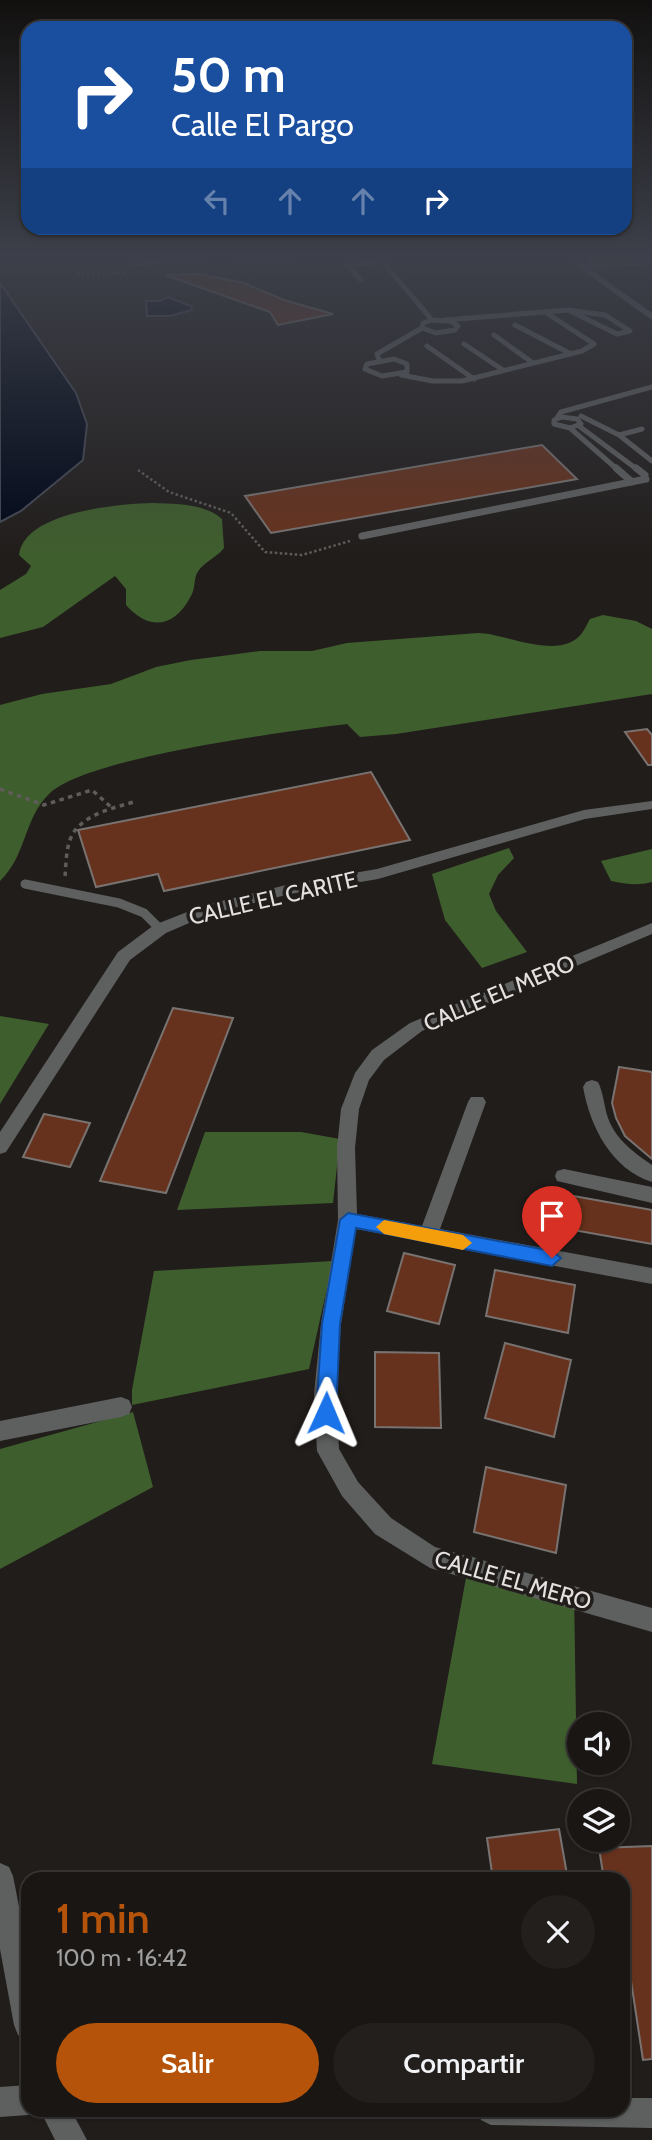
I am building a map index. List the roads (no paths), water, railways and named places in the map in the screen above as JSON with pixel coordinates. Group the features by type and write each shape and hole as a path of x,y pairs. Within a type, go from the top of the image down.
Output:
{"street":[{"name":"CALLE EL CARITE","path":"0,1147 124,956 160,929 205,910 290,889 378,874 584,815 652,805"},
{"name":"CALLE EL MERO","path":"652,928 416,1027 378,1055 361,1078 350,1109 346,1148 348,1220 331,1324 325,1394 328,1451 350,1489 383,1526 430,1558 652,1620"},
{"path":"592,1087 596,1119 602,1130 620,1152 652,1175"},
{"path":"428,1236 477,1102"},
{"path":"564,1176 652,1195"},
{"path":"348,1220 652,1276"},
{"path":"0,1431 121,1407"},
{"path":"0,1877 21,1988"},
{"path":"0,2102 21,2100"},
{"path":"630,2113 652,2113"},
{"path":"58,2117 72,2140"}],"lane":[{"path":"442,357 474,379"},
{"path":"483,357 503,370"},
{"path":"525,357 533,363"},
{"path":"401,375 407,372 407,364 394,359 367,364 367,372 382,376 401,375 433,381 474,379 559,357"},
{"path":"632,482 570,428 554,424 561,412 652,387"},
{"path":"570,428 580,421 592,404"},
{"path":"557,418 567,416 619,435 652,461"},
{"path":"580,421 649,477"},
{"path":"619,435 642,429"},
{"path":"362,536 649,477"},
{"path":"25,884 119,903 144,913 160,929"}],"water":[{"path":"0,357 51,357 76,393 87,424 83,460 21,511 0,522"}]}
